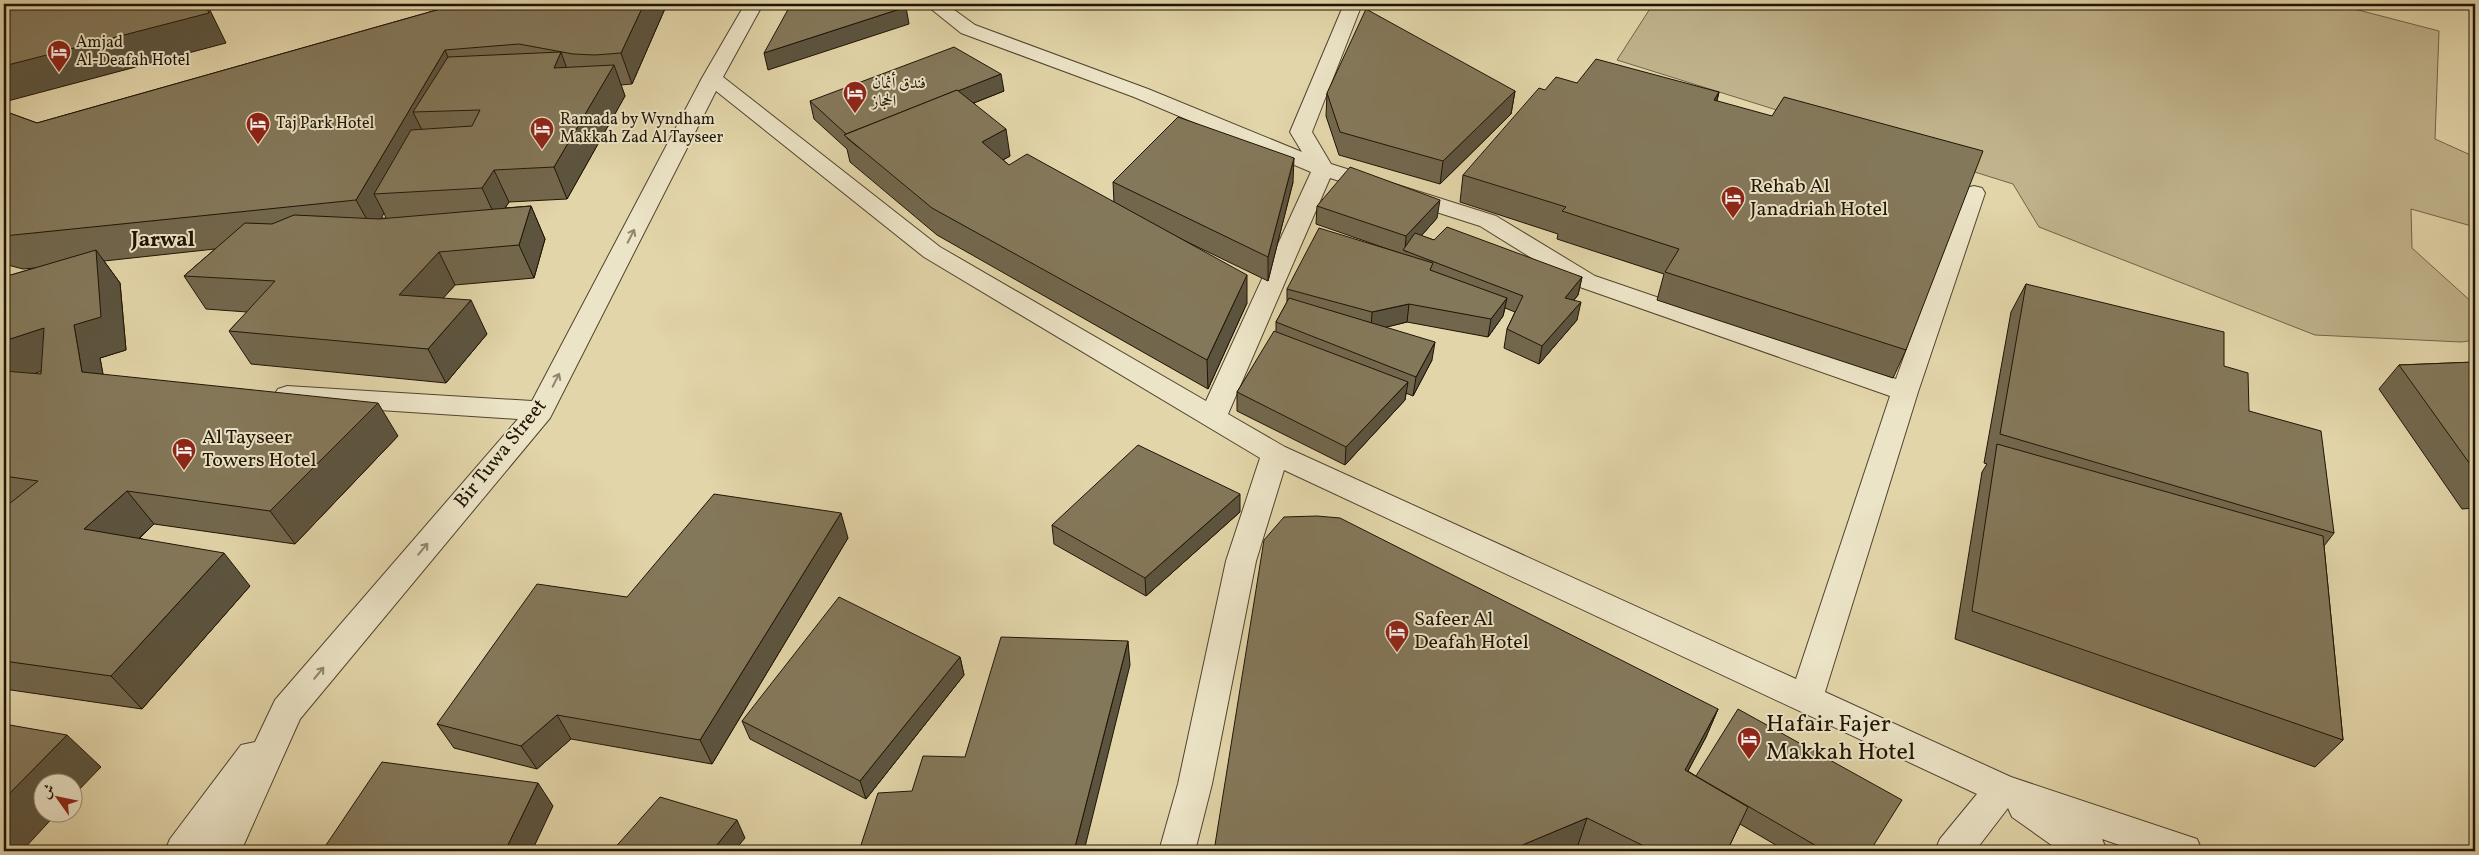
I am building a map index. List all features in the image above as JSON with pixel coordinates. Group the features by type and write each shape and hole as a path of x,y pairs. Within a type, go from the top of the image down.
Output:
{"street":[{"name":"Bir Tuwa Street","path":"223,851 287,710 540,411 712,78 754,4"},
{"path":"934,4 968,29 1141,94 1323,169 1488,221 1586,281 1904,392"},
{"path":"1323,169 1301,132 1353,4"},
{"path":"712,78 932,252 1275,454 2002,789 2184,851"},
{"path":"1213,417 1323,169"},
{"path":"1806,699 1904,392 1974,194"},
{"path":"266,394 540,411"},
{"path":"1178,851 1195,784 1241,561 1275,454"},
{"path":"183,851 287,710"},
{"path":"1953,851 2002,789"},
{"path":"2002,789 2089,851"}],"shaded area":[{"path":"1653,4 2335,4 2439,31 2435,139 2475,157 2475,227 2411,209 2412,248 2475,305 2475,340 2461,342 2315,335 2039,227 2013,184 1617,60"}],"building":[{"path":"4,4 205,4 209,13 4,66"},
{"name":"Taj Park Hotel","path":"458,4 644,4 621,53 573,54 519,44 445,50 356,200 4,236 4,111 37,123"},
{"path":"791,4 900,4 906,7 764,53"},
{"path":"1366,9 1515,91 1443,161 1340,132 1327,93"},
{"path":"954,47 1001,74 846,134 810,101"},
{"path":"561,52 554,68 614,65 554,167 494,170 482,188 374,194 411,130 472,126 480,110 413,112 448,57"},
{"name":"Rehab Al Janadriah Hotel","path":"1596,59 1719,92 1714,100 1772,116 1784,97 1983,151 1906,350 1665,272 1679,249 1562,211 1566,207 1463,175 1539,88 1545,90 1556,77 1577,83"},
{"path":"957,90 1006,129 982,142 1009,165 1027,154 1247,275 1207,360 932,208 844,135"},
{"path":"1178,117 1294,158 1268,257 1113,182"},
{"path":"1350,167 1440,200 1406,236 1317,206"},
{"path":"531,206 519,245 439,252 399,295 471,300 428,349 229,331 275,281 184,276 245,223 272,224 294,215 379,219"},
{"path":"1447,227 1582,277 1565,298 1581,302 1542,346 1507,329 1523,296 1403,250 1415,233 1434,240"},
{"path":"1319,228 1433,263 1430,270 1507,298 1491,319 1409,304 1372,312 1287,289"},
{"name":"Al Tayseer Towers Hotel","path":"96,250 101,317 74,325 82,372 378,403 270,511 127,491 84,529 224,553 111,676 4,661 4,508 38,481 4,476 4,371 41,374 44,328 4,341 4,277"},
{"path":"2026,284 2224,332 2224,366 2248,373 2249,411 2321,431 2334,533 2000,434"},
{"path":"1289,298 1435,342 1416,377 1276,322"},
{"path":"1274,331 1408,382 1346,447 1237,392"},
{"path":"2475,362 2475,471 2399,365"},
{"path":"1997,444 2323,536 2343,740 1972,611"},
{"path":"1138,445 1240,494 1145,578 1052,525"},
{"path":"714,494 841,513 700,740 557,715 521,746 437,724 537,584 627,597"},
{"name":"Safeer Al Deafah Hotel","path":"1317,516 1340,518 1718,709 1685,770 1748,807 1727,851 1654,851 1587,818 1508,851 1214,851 1264,540 1284,517"},
{"path":"839,597 960,657 860,781 742,721"},
{"path":"1001,637 1128,641 1074,851 859,851 878,793 912,791 923,756 965,757"},
{"name":"Hafair Fajer Makkah Hotel","path":"1738,709 1902,800 1870,851 1825,851 1696,776"},
{"path":"4,724 67,735 4,799"},
{"path":"382,762 538,783 505,851 322,851"},
{"path":"660,797 737,820 712,851 612,851"}],"place":[{"name":"Amjad Al-Deafah Hotel","path":"59,73"},
{"name":"فندق أثمان الحجاز","path":"855,114"},
{"name":"Taj Park Hotel","path":"258,145"},
{"name":"Ramada by Wyndham Makkah Zad Al Tayseer","path":"542,150"},
{"name":"Rehab Al Janadriah Hotel","path":"1733,219"},
{"name":"Al Tayseer Towers Hotel","path":"184,471"},
{"name":"Safeer Al Deafah Hotel","path":"1397,653"},
{"name":"Hafair Fajer Makkah Hotel","path":"1749,760"}],"district":[{"name":"Jarwal","path":"163,240"}]}
